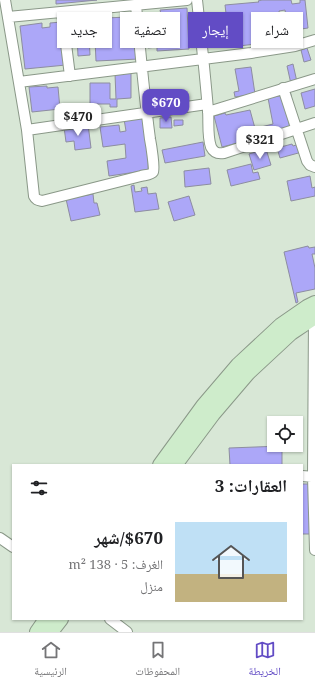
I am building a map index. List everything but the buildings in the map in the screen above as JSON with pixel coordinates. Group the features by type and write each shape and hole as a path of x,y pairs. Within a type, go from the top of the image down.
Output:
{"main road":[{"path":"161,464 203,406 238,365 281,325 307,307 315,312 248,373 213,414 176,464"},
{"path":"37,632 45,620"},
{"path":"51,632 60,620"}],"street":[{"path":"5,0 27,130 34,196 35,199 42,201 151,174 154,170 136,5"},
{"path":"62,12 100,4 136,5 187,0"},
{"path":"197,0 208,108 209,139 212,148 219,154 224,153 315,122"},
{"path":"8,17 57,12"},
{"path":"19,82 251,53 296,46 315,40"},
{"path":"66,48 70,76"},
{"path":"27,130 147,113 208,108 315,78"},
{"path":"283,88 307,161 310,165 315,167"},
{"path":"315,312 315,550"},
{"path":"303,476 314,476"},
{"path":"0,538 12,546"},
{"path":"111,620 127,632"}]}
